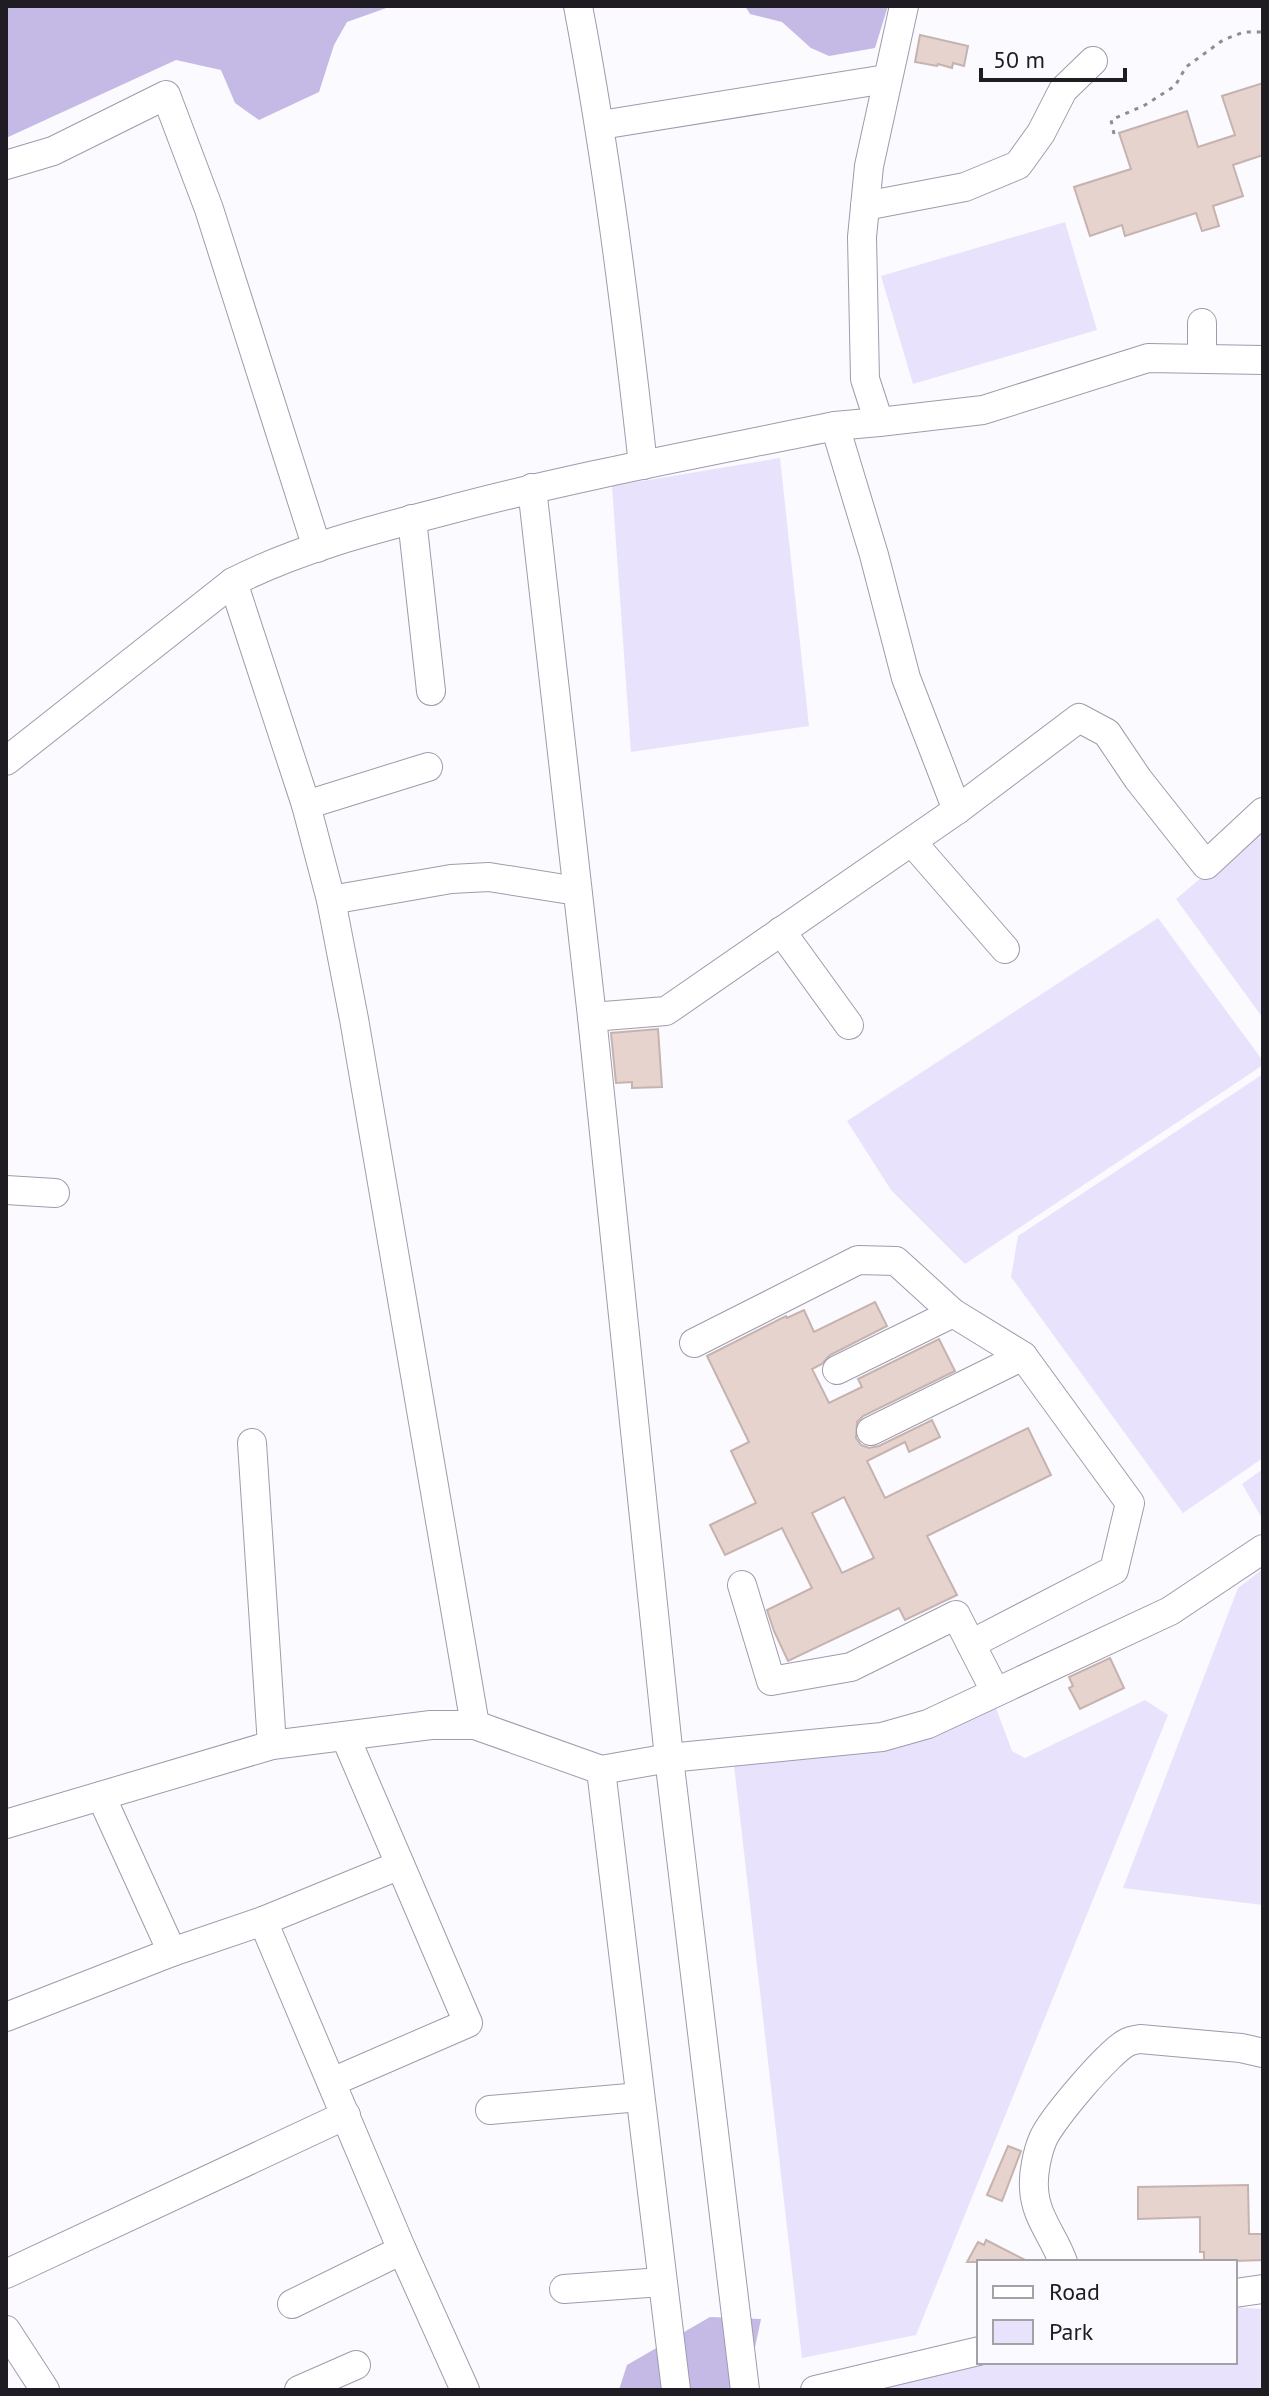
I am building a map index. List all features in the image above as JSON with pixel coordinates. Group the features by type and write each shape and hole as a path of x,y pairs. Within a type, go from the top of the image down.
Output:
{"street":[{"path":"578,6 601,125 625,298 643,465"},
{"path":"879,422 865,379 862,237 869,166 904,6"},
{"path":"865,206 965,187 1018,165 1041,133 1063,90 1093,61"},
{"path":"601,125 886,79"},
{"path":"6,165 53,151 166,95 209,209 317,548"},
{"path":"1202,323 1202,358"},
{"path":"6,761 233,582 262,567 317,548 532,488 643,465 835,426 983,410 1148,358 1263,360"},
{"path":"835,426 874,555 906,678 957,810"},
{"path":"532,488 592,1017 669,1758 745,2390"},
{"path":"412,519 431,691"},
{"path":"233,582 306,805 331,900 475,1725"},
{"path":"592,1017 666,1011 912,842 1079,718 1107,733 1138,779 1206,865 1263,812"},
{"path":"306,805 428,767"},
{"path":"912,842 1005,949"},
{"path":"331,900 451,879 489,877 577,891"},
{"path":"781,931 849,1025"},
{"path":"6,1190 55,1193"},
{"path":"694,1343 858,1260 896,1261 953,1313 1023,1356 1130,1503 1114,1570 971,1644"},
{"path":"837,1370 953,1313"},
{"path":"871,1431 1023,1356"},
{"path":"252,1443 272,1745"},
{"path":"6,1824 272,1745 431,1725 475,1725 601,1770 669,1758 882,1737 928,1724 1170,1611 1263,1549"},
{"path":"742,1585 771,1681 851,1667 956,1615 995,1691"},
{"path":"332,2082 468,2023 345,1736"},
{"path":"601,1770 676,2390"},
{"path":"101,1796 172,1952"},
{"path":"6,2017 172,1952 263,1921 400,1865"},
{"path":"263,1921 402,2250 465,2390"},
{"path":"1062,2260 1044,2227 1036,2204 1033,2186 1037,2160 1043,2139 1064,2109 1112,2054 1127,2042 1140,2039 1241,2048 1263,2053"},
{"path":"490,2110 640,2097"},
{"path":"6,2274 346,2115"},
{"path":"292,2304 402,2250"},
{"path":"564,2289 662,2282"},
{"path":"1237,2293 1263,2289"},
{"path":"6,2330 45,2390"},
{"path":"815,2390 977,2351"},
{"path":"299,2390 356,2365"}],"path":[{"path":"1114,134 1111,120 1145,105 1175,86 1186,67 1213,46 1244,32 1263,32"}],"green space":[{"path":"1065,222 1097,330 913,384 881,276"},
{"path":"780,458 809,726 631,752 612,486"},
{"path":"1263,826 1263,1018 1176,899"},
{"path":"1158,918 1263,1065 965,1264 891,1190 847,1121"},
{"path":"1263,1074 1263,1458 1183,1513 1011,1277 1018,1236"},
{"path":"1263,1469 1263,1520 1242,1484"},
{"path":"1263,1569 1263,1905 1123,1888 1238,1588"},
{"path":"1145,1700 1168,1715 916,2335 802,2358 734,1765 941,1732 996,1708 1012,1751 1025,1758"},
{"path":"1237,2307 1263,2309 1263,2390 870,2390 980,2364 1237,2364"}],"shaded area":[{"path":"6,6 392,6 347,22 334,45 319,92 259,120 235,103 221,70 176,60 6,138"},
{"path":"745,6 888,6 875,48 829,56 811,48 782,22 750,14"},
{"path":"710,2317 761,2319 746,2390 619,2390 627,2365"}],"building":[{"path":"920,35 968,46 964,66 953,63 952,68 915,62"},
{"path":"1263,83 1263,155 1233,165 1243,196 1213,206 1219,226 1202,231 1196,213 1125,236 1122,225 1090,236 1074,187 1131,169 1119,133 1187,111 1198,147 1235,135 1222,96"},
{"path":"658,1029 662,1087 632,1088 632,1082 616,1083 611,1033"},
{"path":"875,1302 887,1326 830,1355 812,1369 829,1403 862,1387 858,1379 939,1339 955,1371 863,1416 857,1422 856,1438 861,1445 869,1448 932,1420 940,1437 909,1452 905,1442 867,1461 885,1498 1028,1428 1051,1475 927,1536 957,1595 905,1620 899,1608 788,1661 767,1610 812,1588 782,1528 725,1555 710,1525 756,1503 731,1451 749,1442 707,1356 804,1310 814,1332","holes":["844,1497 874,1558 842,1573 812,1513"]},
{"path":"1110,1658 1124,1688 1080,1709 1069,1688 1073,1686 1069,1677"},
{"path":"1008,2146 1021,2151 1002,2201 987,2195"},
{"path":"1248,2185 1249,2234 1263,2234 1263,2260 1204,2260 1204,2252 1200,2252 1200,2217 1138,2219 1138,2187"},
{"path":"986,2240 1025,2260 967,2262 978,2242 984,2245"}]}
